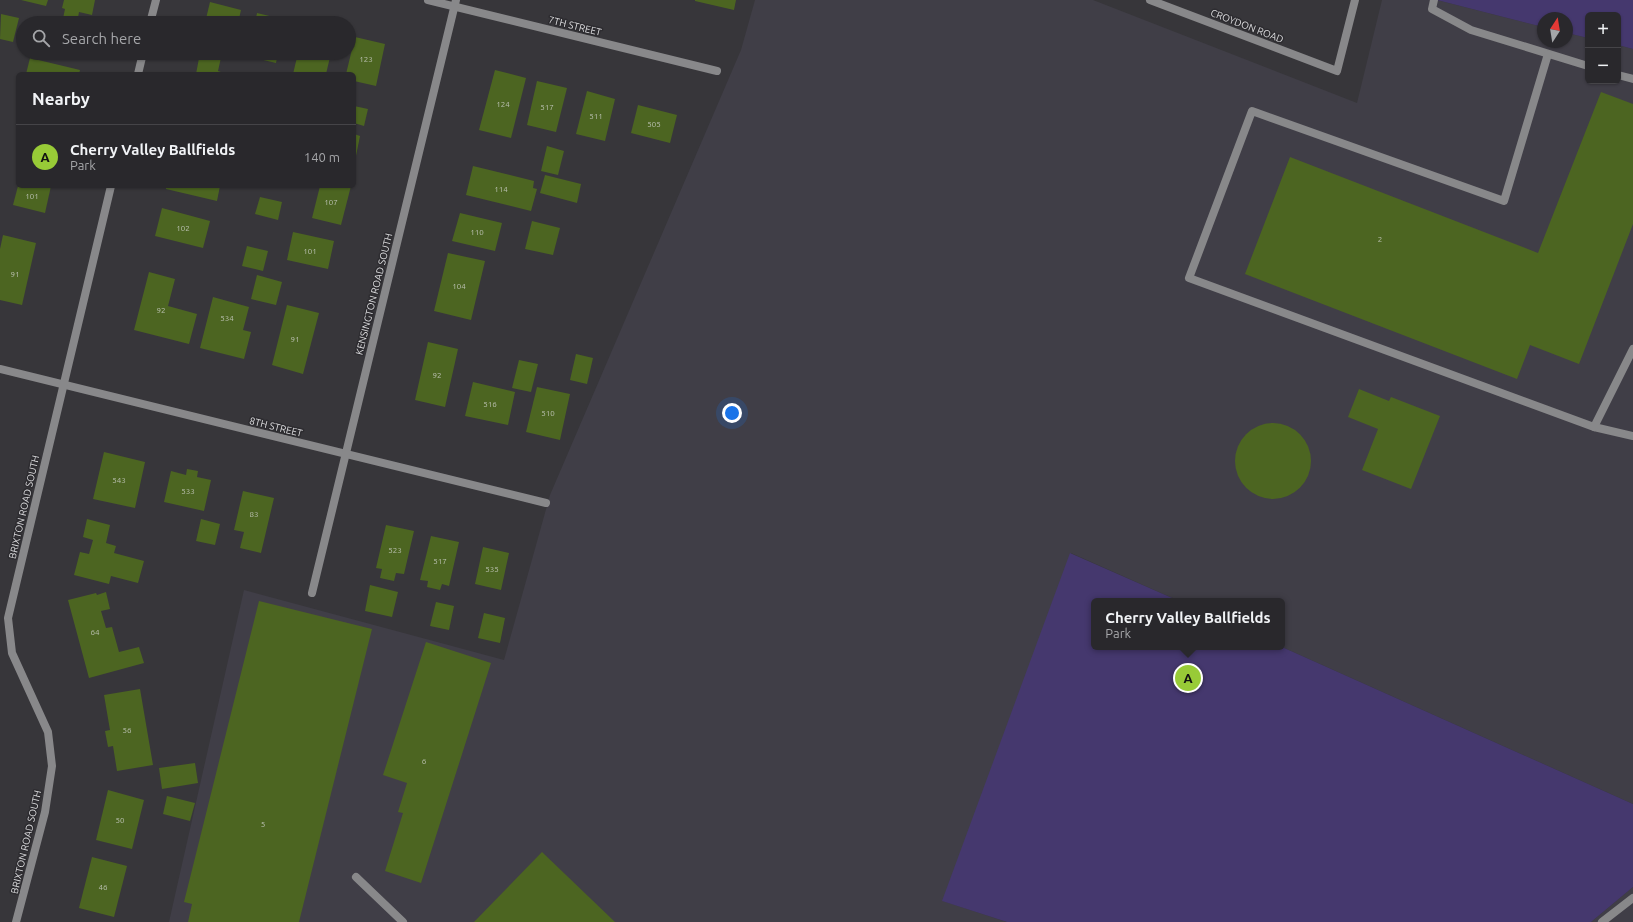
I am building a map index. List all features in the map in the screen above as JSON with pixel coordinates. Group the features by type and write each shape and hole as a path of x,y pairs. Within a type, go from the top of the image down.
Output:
{"street":[{"path":"152,16 156,0"},
{"name":"7TH STREET","path":"428,0 455,3 716,71"},
{"name":"CROYDON ROAD","path":"1150,0 1337,70 1355,0"},
{"path":"1434,0 1432,9 1471,30 1585,65"},
{"name":"KENSINGTON ROAD SOUTH","path":"312,593 455,3"},
{"path":"1548,54 1504,201 1252,111 1189,278 1594,428 1633,436"},
{"path":"138,72 141,60"},
{"path":"1621,76 1633,79"},
{"name":"BRIXTON ROAD SOUTH","path":"16,922 45,812 52,766 48,732 12,653 8,618 111,188"},
{"path":"1594,428 1633,348"},
{"name":"8TH STREET","path":"0,369 546,503"},
{"path":"356,877 403,922"},
{"path":"1602,922 1633,898"}],"shaded area":[{"path":"755,0 1093,0 1357,103 1382,0 1437,0 1537,25 1537,48 1573,48 1573,34 1585,37 1585,84 1621,84 1621,46 1633,49 1633,804 1285,648 1285,598 1172,598 1071,553 943,901 1007,922 169,922 244,590 504,660 550,495 741,50"},
{"path":"1437,0 1633,0 1633,49 1621,46 1621,12 1585,12 1585,37 1573,34 1573,12 1537,12 1537,25"},
{"path":"1070,553 1172,598 1091,598 1091,650 1285,650 1285,648 1633,804 1633,887 1591,922 1007,922 942,901"},
{"path":"1633,887 1633,922 1591,922"}],"building":[{"path":"21,0 48,0 46,6"},
{"path":"64,0 95,0 92,15 79,12 78,16 64,16 65,9 62,8"},
{"path":"695,0 736,0 734,10"},
{"path":"210,2 241,10 240,16 207,16"},
{"path":"257,13 269,16 256,16"},
{"path":"1,14 16,17 16,30 13,42 0,39"},
{"path":"356,37 385,44 376,86 356,81 356,72 346,72 349,60 356,60"},
{"path":"30,60 38,60 80,70 80,72 26,72"},
{"path":"199,60 220,60 218,71 221,72 196,72"},
{"path":"264,60 277,60 276,63"},
{"path":"296,60 329,60 326,72 293,72"},
{"path":"495,70 526,78 511,138 479,130"},
{"path":"537,81 567,88 556,132 527,125"},
{"path":"587,91 615,99 605,141 576,134"},
{"path":"1601,92 1633,104 1633,224 1579,364 1530,345 1517,379 1245,274 1290,157 1538,253"},
{"path":"638,105 677,115 670,143 631,133"},
{"path":"356,106 368,109 364,126 356,124"},
{"path":"356,135 360,136 356,156"},
{"path":"547,146 564,151 558,175 541,171"},
{"path":"473,166 534,181 533,188 537,189 531,211 466,195"},
{"path":"545,175 581,184 577,203 540,193"},
{"path":"17,188 51,188 45,213 13,205"},
{"path":"166,188 220,188 217,201"},
{"path":"320,188 350,188 341,225 312,218"},
{"path":"260,197 282,202 278,220 255,214"},
{"path":"162,208 210,221 203,248 155,236"},
{"path":"460,213 502,223 495,251 452,241"},
{"path":"532,221 560,228 553,255 525,249"},
{"path":"293,232 334,241 328,269 287,260"},
{"path":"3,235 36,243 22,305 0,300 0,249"},
{"path":"247,246 268,251 263,271 242,266"},
{"path":"448,253 485,261 471,320 434,311"},
{"path":"149,272 175,279 168,306 197,314 189,344 134,330"},
{"path":"257,275 282,282 276,305 251,299"},
{"path":"213,297 249,307 243,330 251,332 244,359 200,348"},
{"path":"287,305 319,313 303,374 272,365"},
{"path":"428,342 458,349 445,407 415,400"},
{"path":"576,354 593,358 587,384 570,380"},
{"path":"519,360 538,364 531,392 512,388"},
{"path":"473,382 515,392 508,425 465,416"},
{"path":"537,387 570,394 560,440 526,432"},
{"path":"1359,389 1389,401 1391,397 1440,416 1411,489 1362,470 1378,429 1348,417"},
{"path":"1273,423 1288,426 1300,434 1308,446 1311,461 1308,476 1300,488 1288,496 1273,499 1258,496 1246,488 1238,476 1235,461 1238,446 1246,434 1258,426"},
{"path":"104,452 145,462 135,508 93,499"},
{"path":"187,469 198,471 197,477 211,480 204,511 164,502 171,471 186,475"},
{"path":"243,491 274,498 261,553 240,548 244,532 234,530"},
{"path":"87,519 110,525 106,543 116,546 114,553 144,561 138,583 111,576 109,584 74,575 80,552 89,554 93,540 83,537"},
{"path":"201,519 220,524 215,545 196,541"},
{"path":"386,525 414,531 404,574 396,573 394,581 380,578 382,569 376,568"},
{"path":"431,536 459,542 449,586 442,584 440,590 427,587 428,581 420,580"},
{"path":"483,547 509,553 501,590 475,584"},
{"path":"370,585 398,592 392,617 365,611"},
{"path":"106,592 110,609 101,611 106,628 112,627 119,652 139,647 144,663 89,678 68,600"},
{"path":"259,601 372,629 299,922 188,922 192,904 184,902"},
{"path":"436,602 454,606 449,630 430,626"},
{"path":"484,613 505,618 500,643 478,638"},
{"path":"426,642 491,663 421,883 385,871 403,813 398,812 407,783 383,775"},
{"path":"140,689 153,765 117,771 113,746 108,747 105,731 110,730 104,695"},
{"path":"195,763 198,783 162,789 159,768"},
{"path":"108,790 144,800 132,849 96,840"},
{"path":"167,796 195,803 190,821 163,814"},
{"path":"542,852 615,922 474,922"},
{"path":"92,857 127,866 114,917 79,908"}],"place":[{"name":"Cherry Valley Ballfields","path":"1188,678"}]}
